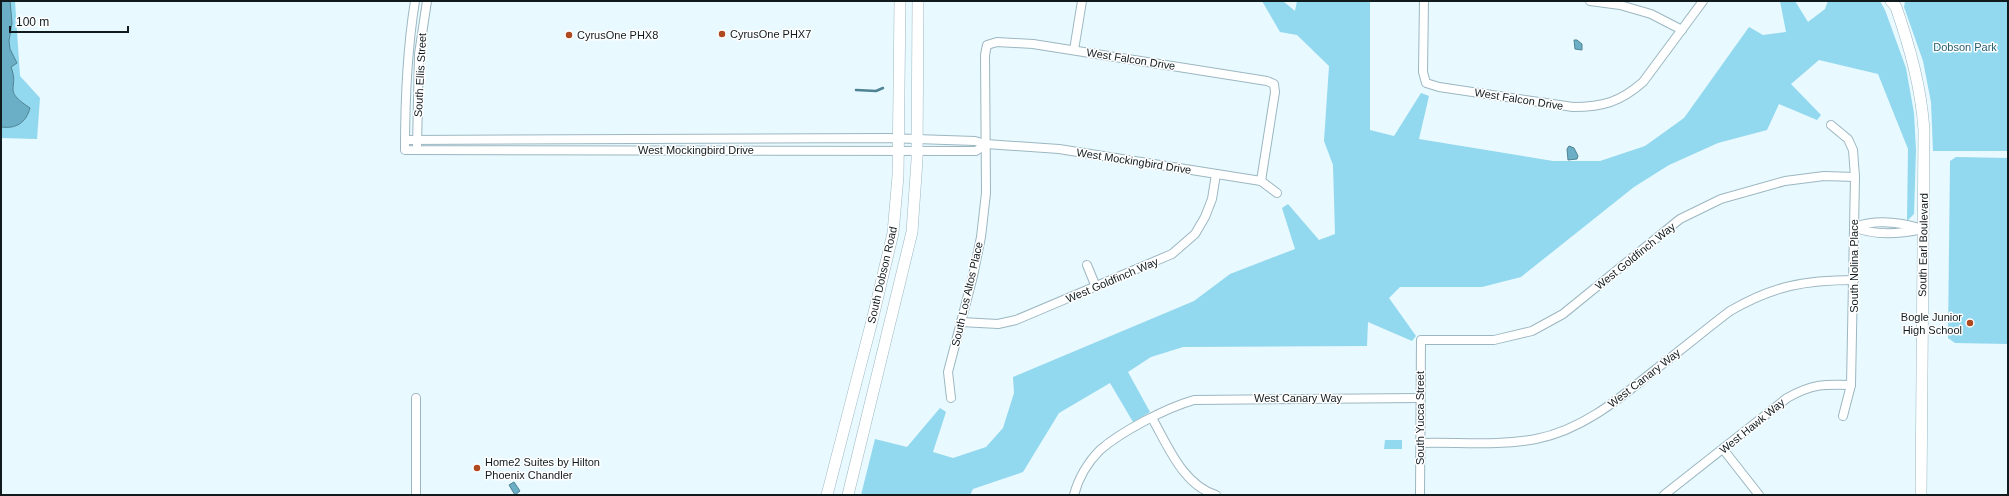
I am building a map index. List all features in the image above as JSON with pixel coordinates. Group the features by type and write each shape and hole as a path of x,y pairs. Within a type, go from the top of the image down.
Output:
{"main road":[{"name":"South Dobson Road","path":"827,495 890,248 896,206 899,150 900,1"},
{"name":"South Dobson Road","path":"848,495 908,251 915,215 918,145 918,1"},
{"name":"South Earl Boulevard","path":"1891,1 1896,7 1909,44 1922,101 1924,130 1922,495"}],"street":[{"name":"South Ellis Street","path":"405,150 407,71 415,1"},
{"name":"South Ellis Street","path":"417,150 420,54 427,1"},
{"path":"1074,50 1082,1"},
{"name":"West Falcon Drive","path":"1424,1 1423,72 1426,83 1439,87 1573,107 1592,107 1613,103 1632,92 1643,82 1703,1"},
{"path":"1590,1 1620,5 1651,14 1682,30"},
{"name":"West Falcon Drive","path":"987,45 997,42 1033,44 1267,81 1274,84 1275,92 1261,181"},
{"name":"South Los Altos Place","path":"951,398 948,372 981,237 986,193 984,55 987,45"},
{"name":"South Nolina Place","path":"1831,125 1848,139 1852,150 1855,177 1852,385 1843,416"},
{"path":"632,139 632,150"},
{"name":"West Mockingbird Drive","path":"405,140 899,139 918,145 976,151 986,144 1059,149 1261,181 1277,193"},
{"name":"West Mockingbird Drive","path":"405,150 899,150 918,145"},
{"name":"West Goldfinch Way","path":"961,322 998,324 1016,320 1163,259 1185,244 1195,234 1205,217 1212,199 1216,174"},
{"name":"West Goldfinch Way","path":"1421,340 1494,340 1532,331 1563,314 1680,220 1721,199 1785,180 1824,176 1855,177"},
{"path":"1854,227 1867,222 1905,224 1923,229"},
{"path":"1087,265 1096,287"},
{"name":"West Canary Way","path":"1421,442 1508,442 1537,439 1560,432 1579,424 1616,402 1730,311 1747,301 1792,284 1818,280 1854,280"},
{"name":"South Yucca Street","path":"1420,495 1421,340"},
{"name":"West Hawk Way","path":"1664,495 1787,398 1801,390 1822,384 1852,385"},
{"path":"416,398 416,495"},
{"name":"West Canary Way","path":"1074,495 1078,482 1100,451 1152,418 1176,405 1194,400 1212,399 1420,398"},
{"path":"1152,418 1181,468 1206,494 1216,495"},
{"path":"1723,449 1759,495"}],"green space":[{"path":"1,1 15,1 20,76 40,98 37,139 1,138"},
{"path":"1262,1 1283,1 1295,11 1297,1 1370,1 1370,130 1394,136 1421,93 1429,96 1419,139 1553,161 1600,161 1645,146 1684,118 1749,27 1763,35 1786,32 1780,1 1795,1 1808,22 1825,9 1828,1 1880,1 1885,10 1906,68 1914,113 1916,150 1914,214 1907,221 1908,149 1878,74 1819,60 1791,84 1821,115 1817,120 1779,104 1767,130 1718,143 1669,165 1634,187 1521,277 1482,287 1400,287 1389,298 1416,336 1412,341 1368,322 1367,346 1183,347 1151,357 1128,372 1150,412 1133,422 1110,383 1059,413 1023,472 973,489 970,495 861,495 875,439 907,447 940,408 946,412 933,452 953,458 986,447 1003,428 1014,393 1013,377 1194,301 1230,274 1295,249 1282,208 1288,204 1319,240 1335,234 1333,165 1324,141 1329,66 1297,35 1280,32"},
{"name":"Dobson Park","path":"1905,1 2008,1 2008,151 1933,151 1931,102 1923,61 1904,7"},
{"path":"1956,157 2008,158 2008,344 1955,343 1948,338 1950,161"},
{"path":"1385,440 1402,440 1402,449 1384,449"}],"shaded area":[{"path":"1,1 10,1 12,23 9,41 10,49 17,63 11,67 14,80 14,93 21,102 30,108 26,118 20,124 11,127 1,127"},
{"path":"1574,40 1577,40 1582,44 1582,50 1575,49"},
{"path":"1569,146 1574,148 1578,156 1577,159 1568,160 1567,149"},
{"path":"514,482 520,491 515,495 509,485"}],"waterway":[{"path":"856,90 876,91 883,88"}],"place":[{"name":"CyrusOne PHX7","path":"722,34"},
{"name":"CyrusOne PHX8","path":"569,35"},
{"name":"Bogle Junior High School","path":"1970,323"},
{"name":"Home2 Suites by Hilton Phoenix Chandler","path":"477,468"}]}
